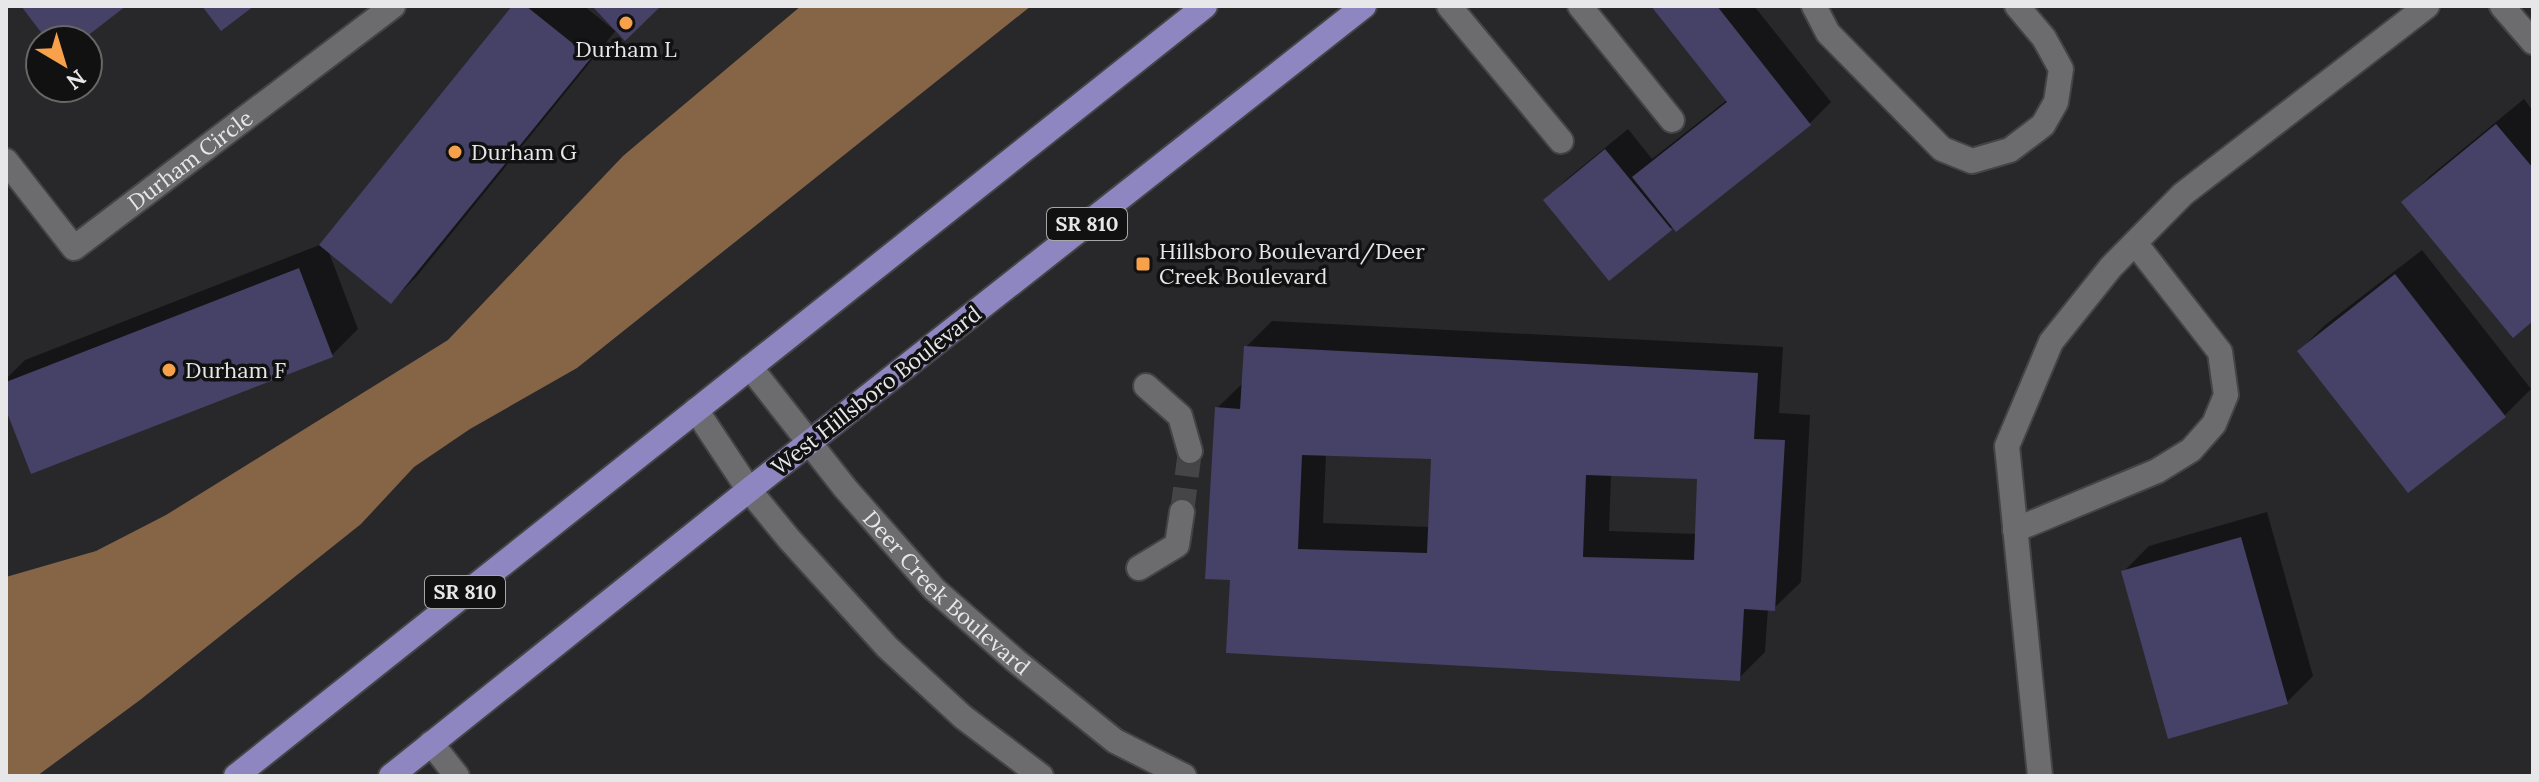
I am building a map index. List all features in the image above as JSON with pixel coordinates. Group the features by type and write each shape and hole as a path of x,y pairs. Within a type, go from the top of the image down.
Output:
{"main road":[{"name":"SR 810","path":"236,776 1205,6"},
{"name":"West Hillsboro Boulevard","path":"391,776 1364,6"}],"street":[{"name":"Durham Circle","path":"6,161 74,248 393,6"},
{"path":"1449,6 1561,141"},
{"path":"1580,6 1672,120"},
{"path":"1814,6 1828,33 1942,149 1972,161 2010,150 2043,125 2056,102 2061,69 2044,38 2017,6"},
{"path":"2040,776 2007,446 2051,342 2111,267 2183,194 2427,6"},
{"path":"2502,6 2533,42"},
{"path":"2015,530 2157,471 2191,450 2214,424 2220,410 2226,395 2220,352 2135,243"},
{"name":"Deer Creek Boulevard","path":"750,367 845,488 934,589 1016,661 1115,741 1184,776"},
{"path":"1146,386 1180,416 1190,451"},
{"path":"696,410 749,490 887,647 963,717 1041,776"},
{"path":"1139,568 1177,545 1182,512"},
{"path":"431,743 457,776"}],"shaded area":[{"path":"801,6 1031,6 577,368 470,429 414,467 361,524 140,700 37,776 6,776 6,577 96,551 166,515 448,340 623,156"}],"building":[{"path":"21,6 126,6 103,24 35,24"},
{"path":"202,6 254,6 221,31"},
{"name":"Durham G","path":"512,6 526,6 591,58 391,304 319,245"},
{"name":"Durham L","path":"592,6 661,6 625,41"},
{"path":"1651,6 1717,6 1811,125 1676,232 1632,177 1727,102"},
{"path":"2496,124 2533,168 2533,321 2513,338 2401,202"},
{"path":"1605,149 1672,230 1609,281 1543,200"},
{"name":"Durham F","path":"299,268 333,357 31,474 6,410 6,382"},
{"path":"2395,274 2506,417 2408,493 2297,351"},
{"path":"1244,346 1758,373 1754,439 1785,440 1775,611 1744,609 1740,681 1226,653 1230,580 1205,579 1215,407 1240,409","holes":["1302,455 1431,459 1427,553 1298,549","1586,475 1697,479 1694,560 1583,557"]},
{"path":"2241,537 2288,704 2168,739 2121,571"}],"tunnel":[{"path":"1182,512 1190,451"}],"place":[{"name":"Durham L","path":"626,23"},
{"name":"Durham G","path":"455,152"},
{"name":"Hillsboro Boulevard/Deer Creek Boulevard","path":"1143,264"},
{"name":"Durham F","path":"169,370"}]}
